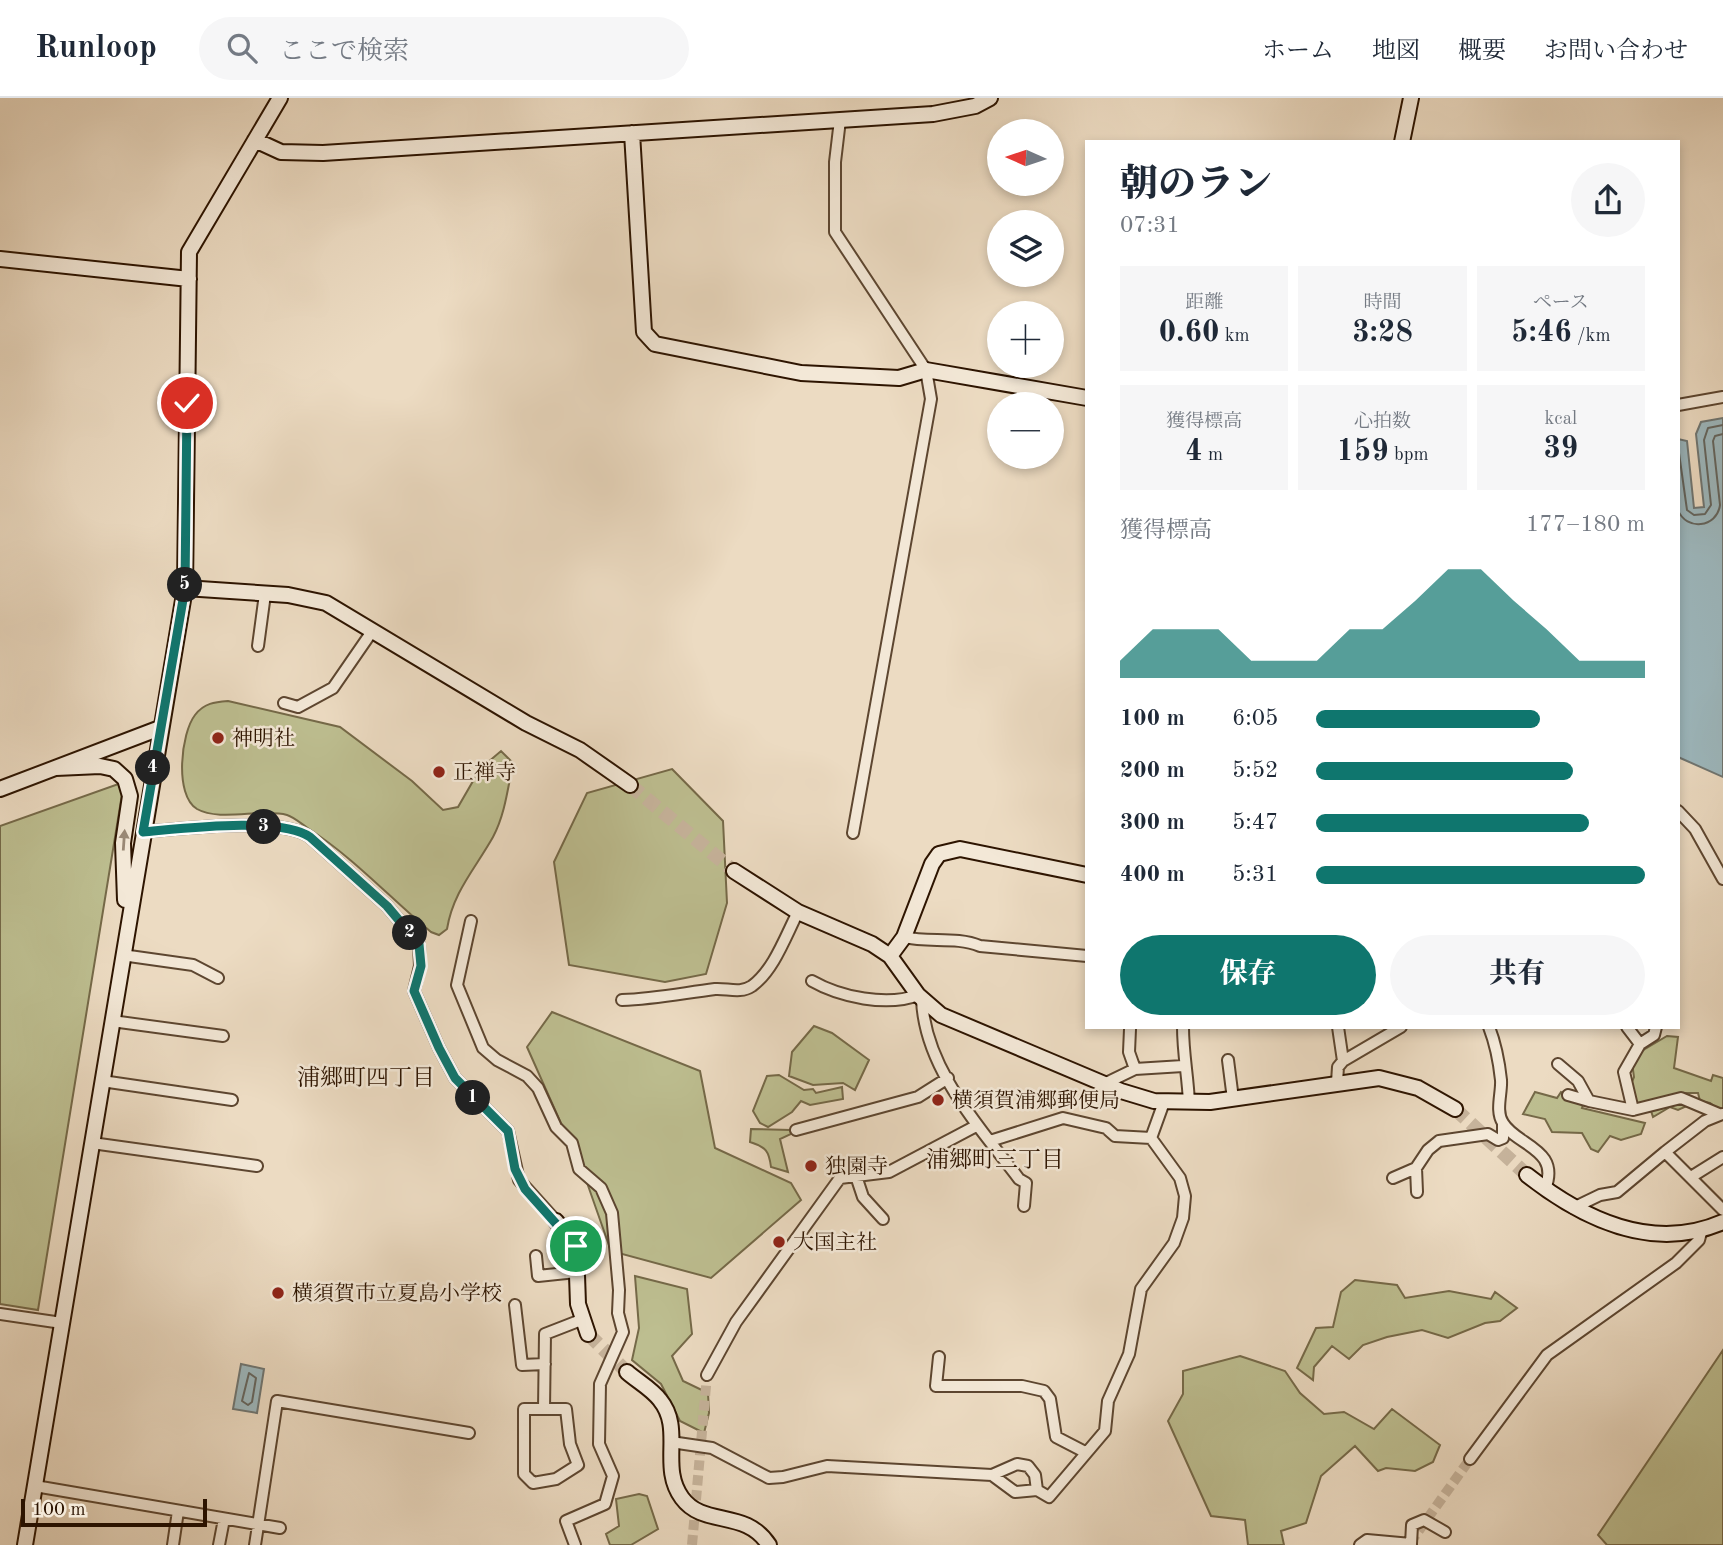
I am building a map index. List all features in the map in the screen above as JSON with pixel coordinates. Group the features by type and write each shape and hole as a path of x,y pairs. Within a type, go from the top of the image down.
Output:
{"street":[{"path":"25,1545 185,588 189,252 280,98"},
{"path":"255,140 274,150 298,154 933,114 975,106 990,98"},
{"path":"1402,140 1411,98"},
{"path":"840,120 835,162 835,232 926,370 931,399 853,833"},
{"path":"632,133 644,332 654,344 801,373 899,378 926,370 1085,398"},
{"path":"0,259 189,279"},
{"path":"1680,405 1723,397"},
{"path":"185,588 265,594 326,603 526,723 580,750 630,785"},
{"path":"258,646 265,594"},
{"path":"284,704 298,707 333,688 373,631"},
{"path":"0,789 160,728"},
{"path":"56,768 100,766 114,769 125,779 130,796 123,843 126,933"},
{"path":"1680,813 1695,830 1723,879"},
{"path":"143,832 229,825 297,830 310,837 387,906 419,944 421,966 414,991 418,1005 449,1068 471,1096 508,1131 519,1180 576,1246 581,1320 588,1334"},
{"path":"890,956 904,937 932,863 939,854 960,849 1085,875"},
{"path":"734,871 798,912 872,944 890,956 920,998 941,1015 1104,1084 1164,1102 1189,1104 1379,1078 1419,1088 1455,1109"},
{"path":"622,1000 663,999 717,989 737,991 752,986 776,956 798,912"},
{"path":"471,921 457,985 483,1048 497,1060 527,1076 538,1088 556,1127 572,1143 579,1168 601,1188 612,1213 620,1290 618,1313 623,1332 600,1384 598,1432 613,1481 605,1504 566,1521 575,1545"},
{"path":"904,937 924,942 967,940 980,946 1085,956"},
{"path":"122,955 193,965 218,978"},
{"path":"812,981 828,990 858,996 906,1000 920,998"},
{"path":"920,998 923,1024 948,1078 976,1126 1019,1179 1027,1183 1024,1206"},
{"path":"112,1021 223,1036"},
{"path":"1130,1029 1129,1052 1135,1069"},
{"path":"1183,1029 1183,1066 1188,1071 1189,1104"},
{"path":"1338,1029 1343,1060"},
{"path":"1337,1082 1338,1067 1343,1060 1397,1029"},
{"path":"1394,1178 1416,1168 1428,1150 1439,1141 1488,1134 1498,1140 1503,1138 1499,1110 1501,1084 1496,1045 1490,1029"},
{"path":"1629,1029 1640,1044"},
{"path":"1633,1110 1624,1072 1640,1044 1654,1035 1656,1029"},
{"path":"1228,1060 1227,1076 1233,1099"},
{"path":"1558,1064 1578,1081 1589,1101"},
{"path":"1104,1084 1135,1069 1183,1066"},
{"path":"796,1130 918,1097 948,1078"},
{"path":"102,1081 232,1100"},
{"path":"1568,1095 1633,1110 1681,1098 1721,1114"},
{"path":"1151,1139 1164,1102"},
{"path":"1573,1208 1600,1195 1617,1192 1705,1121 1721,1114"},
{"path":"990,1141 1063,1118 1106,1128 1115,1136 1151,1139 1180,1178 1185,1196 1183,1219 1174,1242 1141,1289 1129,1354 1108,1401 1105,1431 1049,1497 1037,1490 1015,1492 992,1475"},
{"path":"1503,1124 1532,1144 1545,1162 1550,1177 1545,1189"},
{"path":"707,1375 736,1322 840,1178 889,1172 976,1126"},
{"path":"92,1143 257,1166"},
{"path":"1665,1152 1723,1210"},
{"path":"1691,1177 1723,1157"},
{"path":"1416,1168 1417,1192"},
{"path":"1527,1175 1573,1208 1600,1222 1644,1233 1679,1233 1723,1222"},
{"path":"856,1176 863,1197 883,1219"},
{"path":"1470,1459 1547,1355 1676,1263 1699,1240 1702,1229"},
{"path":"536,1256 538,1276 576,1272"},
{"path":"515,1305 522,1364 545,1364"},
{"path":"0,1314 62,1324"},
{"path":"544,1409 545,1334 581,1320"},
{"path":"939,1357 936,1386 1022,1386 1044,1391 1050,1398 1056,1437 1085,1452"},
{"path":"626,1372 660,1400 670,1419 671,1479 689,1506 701,1514 738,1519 753,1527 769,1545"},
{"path":"254,1545 277,1401 469,1433"},
{"path":"524,1409 544,1409 566,1409 570,1444 578,1465 555,1479 533,1483 524,1474 524,1409"},
{"path":"671,1442 712,1448 769,1478 827,1466 992,1475 1017,1464 1028,1466 1035,1475 1037,1490"},
{"path":"35,1486 280,1528"},
{"path":"173,1545 178,1511"},
{"path":"219,1545 224,1519"},
{"path":"1360,1545 1367,1539 1411,1544 1412,1525 1424,1520 1445,1532"}],"green space":[{"path":"228,701 340,727 412,781 443,810 458,807 480,769 501,751 513,763 506,801 497,828 459,892 447,929 439,935 431,932 357,865 290,816 277,813 206,813 190,802 185,791 182,763 190,724 198,711 206,706"},
{"path":"672,769 723,821 727,903 706,974 665,982 569,965 554,862 587,793"},
{"path":"124,782 38,1310 0,1304 0,826"},
{"path":"552,1012 700,1071 715,1148 791,1183 801,1200 711,1278 611,1251 585,1177 527,1047"},
{"path":"814,1026 832,1033 869,1060 855,1090 843,1083 813,1085 789,1076 792,1052"},
{"path":"1667,1036 1678,1037 1674,1068 1711,1081 1713,1075 1723,1078 1723,1109 1719,1110 1710,1103 1700,1101 1698,1093 1685,1093 1687,1106 1678,1110 1670,1107 1653,1117 1651,1111 1637,1105 1631,1084 1634,1077 1632,1063 1640,1052"},
{"path":"779,1075 804,1090 813,1089 816,1093 842,1087 843,1099 810,1105 801,1101 792,1112 768,1127 760,1123 753,1111 767,1076"},
{"path":"1535,1092 1557,1098 1561,1092 1584,1102 1582,1108 1645,1123 1641,1134 1621,1140 1610,1136 1598,1152 1591,1149 1582,1133 1552,1132 1545,1119 1523,1114"},
{"path":"751,1129 790,1130 791,1134 780,1139 788,1172 771,1167 766,1150 750,1142"},
{"path":"635,1276 687,1289 692,1334 672,1356 683,1381 708,1393 709,1413 704,1433 680,1421 661,1384 632,1360 639,1328"},
{"path":"1355,1280 1397,1285 1405,1298 1449,1291 1491,1299 1495,1292 1517,1308 1500,1321 1485,1323 1448,1338 1422,1330 1387,1337 1363,1345 1349,1359 1332,1346 1314,1367 1313,1380 1297,1368 1316,1328 1333,1327 1341,1292"},
{"path":"1723,1350 1723,1545 1607,1545 1598,1535"},
{"path":"1240,1356 1285,1371 1300,1393 1324,1414 1344,1412 1374,1429 1392,1409 1440,1445 1433,1462 1415,1471 1386,1468 1378,1471 1355,1446 1321,1476 1306,1523 1281,1531 1284,1545 1248,1545 1245,1520 1211,1516 1168,1421 1183,1394 1183,1371"},
{"path":"639,1494 647,1496 658,1529 631,1545 610,1545 606,1534 619,1526 616,1499"}],"water":[{"path":"1723,418 1723,777 1680,758 1680,439 1687,441 1694,508 1704,507 1696,434 1701,422"},
{"path":"241,1364 264,1369 257,1413 233,1409"}],"tunnel":[{"path":"630,785 734,871"},
{"path":"1455,1109 1527,1175"},
{"path":"588,1334 627,1372"},
{"path":"692,1545 707,1375"},
{"path":"1410,1543 1470,1459"}],"place":[{"name":"神明社","path":"218,738"},
{"name":"正禅寺","path":"439,772"},
{"name":"横須賀浦郷郵便局","path":"938,1100"},
{"name":"独園寺","path":"811,1166"},
{"name":"大国主社","path":"779,1242"},
{"name":"横須賀市立夏島小学校","path":"278,1293"}],"district":[{"name":"浦郷町四丁目","path":"366,1077"},
{"name":"浦郷町三丁目","path":"995,1159"}],"route":[{"path":"187,403 185,588 143,832 229,825 297,830 310,837 387,906 419,944 421,966 414,991 418,1005 455,1078 508,1131 519,1180 565,1230 576,1246"}]}
